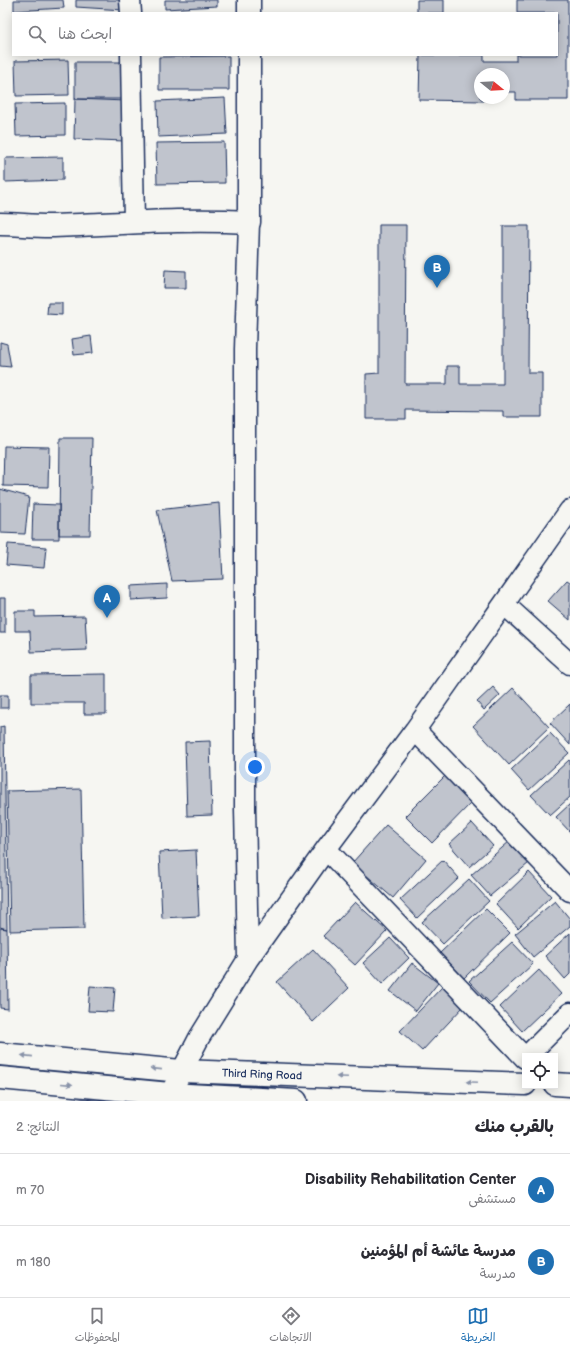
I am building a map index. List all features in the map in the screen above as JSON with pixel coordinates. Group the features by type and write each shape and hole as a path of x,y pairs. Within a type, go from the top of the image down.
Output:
{"main road":[{"path":"249,0 249,12"},
{"path":"0,224 47,226 224,220 249,222 249,56"},
{"name":"Third Ring Road","path":"0,1054 181,1072 522,1084"},
{"path":"0,1078 170,1098 296,1101"},
{"path":"558,1084 570,1085"}],"street":[{"path":"130,0 130,12"},
{"path":"131,56 134,222"},
{"path":"248,959 245,808 245,349 249,222"},
{"path":"170,1098 181,1072 199,1038 248,959 326,849 415,730 570,510"},
{"path":"504,604 570,664"},
{"path":"415,730 570,891"},
{"path":"326,849 522,1054"},
{"path":"531,1053 570,1013"},
{"path":"502,1083 522,1062"}],"building":[{"path":"14,0 63,0 64,8 14,11"},
{"path":"76,0 123,0 123,10 76,7"},
{"path":"165,0 217,0 217,6 165,9"},
{"path":"417,0 444,0 444,12 417,12"},
{"path":"517,0 568,0 568,100 516,100 516,92 510,92 510,68 474,68 474,101 419,100 420,56 484,56 484,61 516,61 516,56 558,56 558,12 517,12"},
{"path":"229,56 229,90 159,90 159,57"},
{"path":"68,60 69,95 16,96 15,61"},
{"path":"75,62 127,62 128,99 75,99"},
{"path":"225,98 227,134 158,137 157,101"},
{"path":"75,99 126,101 124,141 74,139"},
{"path":"65,103 65,135 16,136 15,104"},
{"path":"224,142 225,183 157,184 156,143"},
{"path":"63,157 63,180 5,182 5,158"},
{"path":"379,225 406,225 405,384 447,384 447,366 460,366 460,384 503,384 503,226 529,226 528,373 542,373 542,417 503,417 503,411 406,410 406,419 366,419 366,374 379,373"},
{"path":"165,270 186,271 186,288 164,288"},
{"path":"48,303 62,303 62,315 47,314"},
{"path":"91,336 93,353 74,355 72,339"},
{"path":"0,342 7,344 11,367 0,366"},
{"path":"60,438 92,438 90,535 59,535"},
{"path":"4,446 49,447 48,487 3,486"},
{"path":"0,489 29,497 25,534 0,533"},
{"path":"219,503 223,579 172,581 157,510"},
{"path":"33,504 59,505 59,539 32,539"},
{"path":"8,544 46,547 44,568 6,565"},
{"path":"567,580 570,582 570,620 548,601"},
{"path":"167,584 167,598 131,600 131,586"},
{"path":"0,598 5,598 5,633 0,633"},
{"path":"15,611 35,611 35,617 85,616 87,650 31,652 30,631 15,631"},
{"path":"106,674 106,714 84,714 84,703 31,703 31,675"},
{"path":"493,687 500,695 484,710 477,702"},
{"path":"513,688 549,727 509,765 473,726"},
{"path":"0,695 8,695 8,708 0,708"},
{"path":"570,704 570,745 550,723"},
{"path":"4,726 7,929 0,927 0,727"},
{"path":"550,733 569,753 529,790 511,770"},
{"path":"210,741 212,815 187,816 185,742"},
{"path":"569,760 570,797 550,815 531,795"},
{"path":"447,774 473,801 432,843 405,816"},
{"path":"81,789 84,929 10,931 7,791"},
{"path":"570,804 570,832 556,817"},
{"path":"472,823 493,846 469,867 449,844"},
{"path":"386,825 426,859 393,898 352,863"},
{"path":"510,841 529,863 490,896 471,875"},
{"path":"196,850 199,916 162,918 159,852"},
{"path":"443,860 459,878 417,918 400,900"},
{"path":"529,872 551,896 518,928 496,904"},
{"path":"469,879 489,901 443,944 422,922"},
{"path":"555,901 570,919 570,926 533,957 515,934"},
{"path":"355,902 387,931 355,965 323,936"},
{"path":"486,909 510,933 464,978 440,953"},
{"path":"0,928 7,929 8,1009 0,1008"},
{"path":"570,933 570,974 565,979 545,956"},
{"path":"390,938 409,958 382,984 363,963"},
{"path":"512,942 533,964 490,1003 469,981"},
{"path":"313,949 349,988 313,1022 277,982"},
{"path":"412,963 438,983 416,1011 390,991"},
{"path":"539,970 561,994 522,1031 500,1007"},
{"path":"90,986 115,988 113,1012 88,1011"},
{"path":"442,987 463,1007 422,1051 400,1031"},
{"path":"83,1099 105,1101 72,1101"}],"place":[{"name":"مدرسة عائشة أم المؤمنين","path":"437,288"},
{"name":"Disability Rehabilitation Center","path":"107,618"}]}
